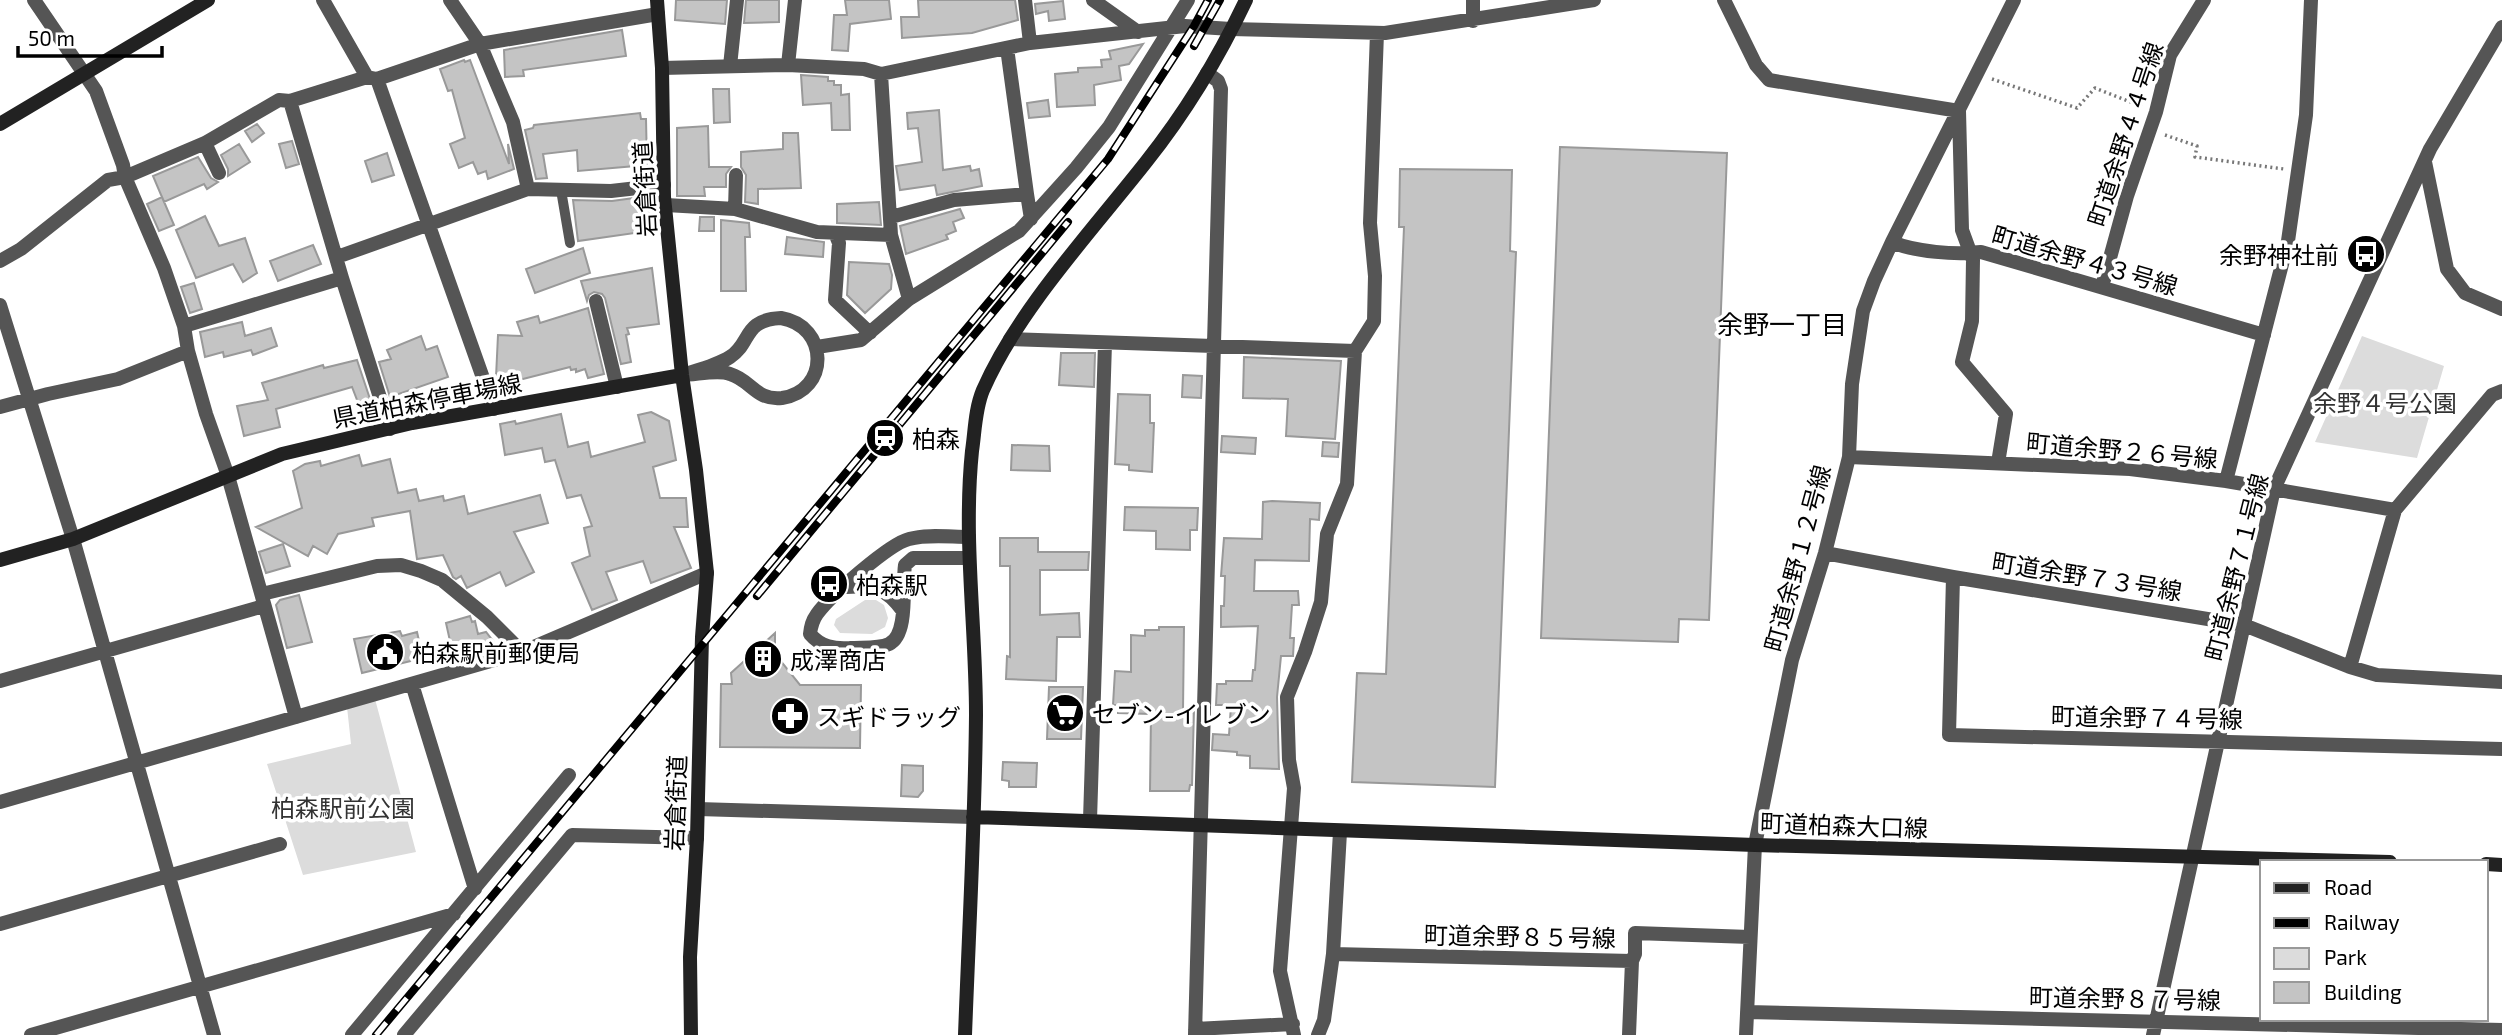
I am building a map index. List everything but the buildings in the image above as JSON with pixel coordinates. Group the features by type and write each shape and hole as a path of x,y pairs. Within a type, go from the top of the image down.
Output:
{"street":[{"path":"34,0 96,91 125,177 164,268 184,326 188,351 206,414 228,476 296,717"},
{"path":"323,0 372,78 428,223 494,409"},
{"path":"450,0 480,44 513,122 528,188"},
{"path":"730,66 737,0"},
{"path":"788,65 795,0"},
{"path":"1026,0 1030,43"},
{"path":"1093,0 1138,32"},
{"path":"1174,0 1176,22"},
{"path":"817,347 850,344 870,334 909,299 1019,231 1108,127 1188,0"},
{"path":"965,1035 976,712 968,558 971,465 976,413 981,394 1010,339 1074,252 1148,159 1207,73 1246,0"},
{"path":"1473,0 1473,21"},
{"path":"662,68 788,65 864,69 881,74 1030,43 1138,32 1176,22 1185,26 1231,29 1381,33 1473,21 1594,0"},
{"path":"1724,0 1756,65 1769,80 1959,111 1962,230 1973,260 1972,321 1962,362 2006,414 1998,463"},
{"name":"町道余野１２号線","path":"1746,1035 1755,845 1792,660 1825,553 1849,457 1847,445 1852,384 1863,311 1892,242 2014,0"},
{"name":"町道余野４４号線","path":"2102,287 2127,196 2156,112 2170,55 2204,0"},
{"path":"2226,481 2288,241 2306,115 2311,0"},
{"path":"0,124 198,2"},
{"path":"0,261 21,249 108,180 125,177 205,143 279,100 290,101 480,44 657,7"},
{"name":"岩倉街道","path":"657,7 662,68 664,185 682,376"},
{"name":"町道余野７１号線","path":"2154,1028 2274,489 2425,162 2502,27"},
{"path":"1207,73 1218,81 1221,89 1195,1032 1294,1030 1280,971 1294,830 1294,788 1287,697 1321,603 1327,534 1347,484 1355,351 1374,321 1375,276 1370,223 1381,33"},
{"path":"1007,48 1031,219"},
{"path":"881,74 891,235 909,299"},
{"path":"290,101 390,429"},
{"path":"205,143 219,173"},
{"path":"2425,162 2447,269 2465,293 2502,309"},
{"path":"735,209 736,175"},
{"path":"337,257 528,188 611,191 664,185"},
{"path":"891,217 954,200 1027,194"},
{"path":"666,205 735,209 817,232 891,235"},
{"path":"835,233 839,243 835,300 870,334"},
{"name":"町道余野４３号線","path":"1892,242 1903,246 1970,253 1981,251 2264,335"},
{"path":"184,326 342,278"},
{"path":"596,300 617,387"},
{"path":"0,305 73,539 214,1035"},
{"path":"771,319 793,320 810,333 817,347 816,369 810,381 795,394 784,397 774,398 756,393 741,379 729,373 682,376 731,357 747,334 757,325 771,319"},
{"path":"1010,339 1355,351"},
{"path":"1090,820 1105,343"},
{"path":"0,407 118,379 188,351"},
{"path":"0,802 522,652 707,573 682,376"},
{"name":"県道柏森停車場線","path":"0,560 73,539 282,454 343,438 682,376"},
{"path":"2350,667 2395,510 2491,395 2502,391"},
{"name":"町道余野２６号線","path":"1849,457 2130,469 2226,481 2395,510"},
{"path":"968,558 913,558 905,565 903,611 898,638 888,645 824,647 810,634 811,625 823,607 895,544 911,538 969,537"},
{"name":"町道余野７３号線","path":"1825,553 2245,625 2377,675 2502,682"},
{"path":"0,681 103,652 377,566 401,565 421,570 442,580 487,617 522,652"},
{"name":"岩倉街道","path":"691,1035 690,957 697,838 702,637 707,573"},
{"name":"町道余野７４号線","path":"1953,577 1949,735 2502,749"},
{"path":"846,586 869,585 881,589 894,599 903,611"},
{"path":"412,684 474,889"},
{"path":"352,1035 569,775"},
{"path":"698,809 973,817"},
{"name":"町道柏森大口線","path":"973,817 1340,832 2324,860"},
{"path":"1318,1035 1324,1020 1333,954 1340,832"},
{"path":"404,1035 572,835 697,838"},
{"path":"0,924 280,844"},
{"path":"31,1035 453,914"},
{"path":"1632,961 1635,954 1635,933 1750,937"},
{"name":"町道余野８５号線","path":"1333,954 1632,961 1629,1035"},
{"name":"町道余野８７号線","path":"1747,1012 2154,1028 2502,1030"}],"lane":[{"path":"561,190 570,243"}],"path":[{"path":"1977,74 2077,108 2095,88 2156,112"},
{"path":"2150,130 2197,146 2195,157 2298,171"}],"green space":[{"name":"余野４号公園","path":"2362,336 2444,366 2417,458 2315,442"},
{"path":"865,600 876,600 884,605 888,618 885,627 872,634 840,633 834,625 836,619"},
{"name":"柏森駅前公園","path":"375,699 416,852 303,875 267,764 351,744 347,707"}],"railway":[{"path":"376,1035 1108,159 1208,0"},
{"path":"1194,46 1220,0"},
{"path":"757,596 1068,222"}],"place":[{"name":"余野神社前","path":"2366,254"},
{"name":"柏森","path":"885,438"},
{"name":"柏森駅","path":"829,584"},
{"name":"柏森駅前郵便局","path":"385,652"},
{"name":"成澤商店","path":"763,659"},
{"name":"セブン-イレブン","path":"1065,713"},
{"name":"スギドラッグ","path":"790,716"}],"district":[{"name":"余野一丁目","path":"1782,323"}]}
